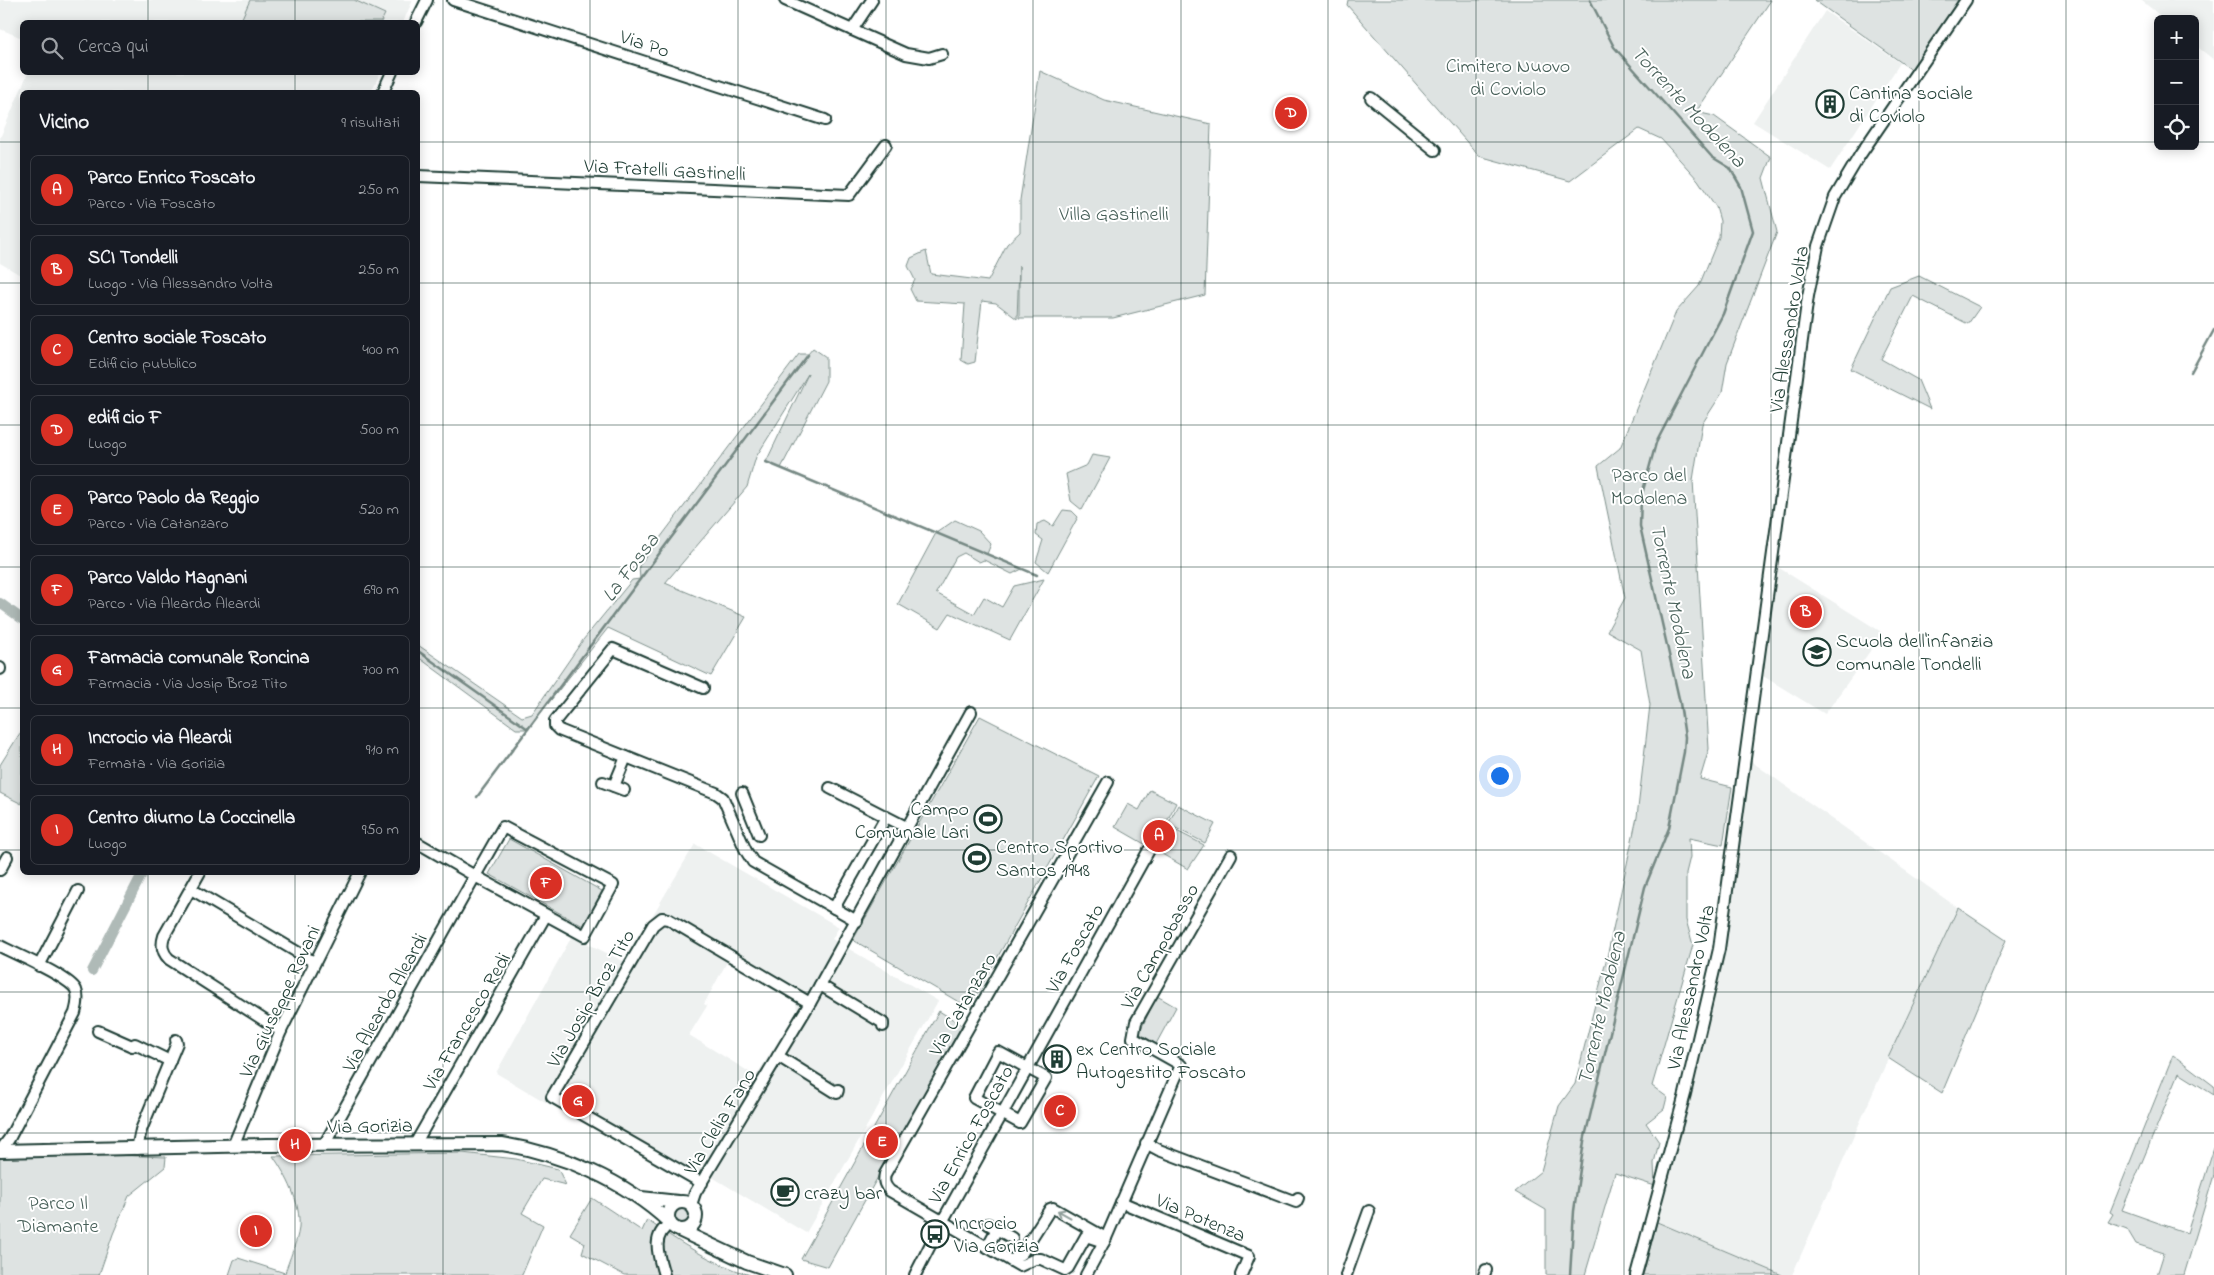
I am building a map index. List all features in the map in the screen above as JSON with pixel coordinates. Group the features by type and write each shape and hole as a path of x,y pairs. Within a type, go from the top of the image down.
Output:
{"main road":[{"name":"Via Gorizia","path":"0,1151 485,1143 531,1149 560,1158 591,1172 639,1198 673,1225 716,1248 747,1262 785,1275"},
{"name":"Via Gorizia","path":"639,1198 688,1208 702,1234 716,1248"},
{"path":"688,1208 691,1227 673,1225 669,1210 688,1208"}],"street":[{"path":"417,20 427,0"},
{"name":"Via Po","path":"454,0 825,120"},
{"path":"785,0 906,54 929,58 942,54"},
{"path":"852,30 872,0"},
{"name":"Via Alessandro Volta","path":"1636,1275 1714,975 1753,701 1750,677 1754,643 1764,613 1808,296 1815,260 1827,218 1836,197 1860,155 1966,0"},
{"path":"384,90 391,75"},
{"path":"1371,98 1436,150"},
{"name":"Via Fratelli Gastinelli","path":"420,176 849,195 886,145"},
{"path":"703,688 613,649 555,721 555,726 559,730 723,798 753,862 857,921"},
{"name":"Via Clelia Fano","path":"688,1208 857,921 971,712"},
{"path":"603,782 619,788 626,757"},
{"name":"Via Catanzaro","path":"942,1222 890,1191 886,1186 885,1174 1108,782"},
{"path":"830,788 908,828"},
{"path":"742,793 759,834"},
{"path":"735,825 751,816"},
{"path":"834,908 886,817"},
{"name":"Via Aleardo Aleardi","path":"324,1145 475,876 503,827 613,885 585,936 475,876"},
{"path":"420,844 475,876"},
{"name":"Via Foscato","path":"1044,1037 1149,850"},
{"name":"Via Campobasso","path":"1086,1275 1105,1240 1181,1065 1133,1038 1136,1022 1231,855"},
{"path":"0,870 7,857"},
{"path":"198,875 164,936 162,942 165,954 169,959 281,1031"},
{"name":"Via Giuseppe Rovani","path":"233,1146 281,1031 358,875"},
{"path":"191,889 314,962"},
{"path":"38,966 78,890"},
{"name":"Via Francesco Redi","path":"415,1144 546,915"},
{"name":"Via Josip Broz Tito","path":"702,1183 552,1098 653,925 662,918 668,919 810,1003"},
{"path":"0,946 70,983 76,990 76,1008 13,1131 0,1151"},
{"path":"820,985 883,1023 883,1026"},
{"path":"98,1031 132,1046 135,1044 170,1061"},
{"name":"Via Enrico Foscato","path":"915,1275 942,1222 1044,1037"},
{"path":"137,1149 141,1130 177,1043 176,1040"},
{"path":"998,1052 1046,1078 1020,1123 1003,1113 974,1098 998,1052"},
{"name":"Via Clelia Fano","path":"778,1056 837,1093 838,1090"},
{"path":"1146,1143 1159,1150 1296,1202 1298,1198"},
{"name":"Via Potenza","path":"1121,1202 1249,1256 1241,1275"},
{"path":"1011,1261 1022,1254 1050,1209 1053,1208 1088,1232 1105,1240"},
{"path":"1346,1275 1370,1211"},
{"path":"942,1222 1023,1266 1035,1259 1041,1259 1065,1270 1068,1268 1088,1232"},
{"path":"664,1275 657,1244 663,1230 673,1225"},
{"path":"987,1247 992,1226 1012,1238"},
{"name":"Via Campobasso","path":"1092,1275 1094,1263"}],"shaded area":[{"path":"0,0 413,0 404,20 20,20 20,37 0,29"},
{"path":"2141,0 2214,0 2214,60 2199,48 2199,15 2159,15"},
{"path":"1825,11 1900,63 1830,170 1753,122"},
{"path":"27,75 379,75 372,90 21,90"},
{"path":"20,92 20,275 0,263 0,138"},
{"name":"Scuola dell'infanzia comunale Tondelli","path":"1776,566 1883,633 1825,714 1763,676"},
{"path":"1752,762 1958,908 1904,1023 1792,1275 1782,1275 1651,1219 1719,949 1745,766"},
{"path":"695,844 839,927 832,939 938,1001 806,1233 707,1174 674,1166 552,1098 547,1103 496,1073 572,936 625,962","holes":["727,962 796,1002 797,1011 756,1076 689,1035 707,1006 704,1004"]}],"green space":[{"path":"250,0 354,0 385,14 382,20 247,20 242,18"},
{"name":"Parco del Modolena","path":"1348,0 1771,0 1696,112 1714,116 1771,157 1763,178 1777,232 1727,363 1722,393 1702,424 1693,480 1709,749 1700,779 1732,787 1723,845 1689,838 1690,857 1686,873 1686,920 1693,945 1652,1086 1667,1097 1664,1109 1646,1123 1659,1142 1654,1163 1655,1186 1615,1173 1585,1275 1546,1275 1546,1210 1515,1192 1541,1171 1559,1106 1575,1084 1607,957 1637,817 1650,705 1641,650 1607,631 1625,598 1598,466 1620,448 1676,312 1699,286 1719,237 1720,221 1716,207 1698,180 1661,139 1639,129 1570,181 1479,156 1347,5"},
{"path":"1814,0 1966,0 1916,73"},
{"name":"Villa Gastinelli","path":"1040,71 1104,100 1211,124 1205,295 1113,318 1019,318 1019,266 1017,319 996,303 982,301 975,362 968,364 961,360 965,304 916,301 910,289 915,280 908,266 911,258 926,251 931,274 988,281 1007,244 1020,232 1020,200"},
{"path":"1919,276 1980,307 1968,324 1913,296 1881,359 1918,380 1930,409 1851,369 1890,287"},
{"path":"813,348 826,357 826,381 781,468 766,462 808,374 756,457 747,487 665,583 746,617 711,676 608,628 528,729 516,729 420,658 420,646 522,717 532,714 583,640 632,580 640,579 639,566 799,354 808,354"},
{"path":"1092,455 1110,458 1082,510 1071,501 1066,474 1087,465"},
{"path":"1063,510 1072,511 1078,517 1048,572 1036,562 1043,540 1036,535 1037,524 1045,521 1053,526"},
{"path":"955,520 979,531 991,544 987,554 1022,569 1012,574 984,560 979,562 964,553 956,557 936,593 974,614 984,597 1002,607 1014,586 1044,579 1010,640 950,613 940,628 898,604 936,533"},
{"name":"Centro Sportivo Santos 1948","path":"980,716 1099,776 969,1008 853,940"},
{"path":"20,733 20,803 0,793 0,765"},
{"path":"1150,790 1176,803 1165,825 1204,845 1188,869 1115,827 1128,804 1139,810"},
{"path":"1178,805 1215,824 1205,843 1168,824"},
{"path":"509,839 602,891 583,926 489,874"},
{"path":"1958,908 2006,940 1942,1093 1888,1058"},
{"path":"1157,996 1176,1007 1156,1044 1139,1033"},
{"path":"939,1011 962,1025 828,1267 801,1259"},
{"path":"2173,1055 2214,1086 2214,1095 2179,1073 2122,1210 2187,1233 2214,1148 2214,1175 2184,1275 2157,1275 2164,1253 2136,1244 2127,1229 2108,1222 2113,1214 2110,1212"},
{"path":"462,1153 516,1159 558,1169 566,1185 542,1179 522,1213 543,1225 522,1275 229,1275 234,1260 238,1258 285,1273 297,1239 299,1228 298,1209 292,1190 273,1156"},
{"name":"Parco Il Diamante","path":"86,1154 166,1157 165,1167 129,1196 99,1275 0,1275 0,1158"},
{"path":"592,1198 642,1231 647,1220 696,1252 722,1265 750,1275 624,1275 582,1253 585,1243 570,1234"},
{"path":"682,1208 688,1211 691,1217 688,1223 682,1226 676,1223 673,1217 676,1211"},
{"path":"1657,1222 1782,1275 1643,1275"}],"waterway":[{"name":"Torrente Modolena","path":"1570,1275 1574,1211 1584,1141 1645,887 1669,828 1684,752 1685,737 1680,703 1640,526 1641,498 1656,443 1723,314 1753,231 1741,187 1730,168 1712,157 1614,47 1590,0"},
{"path":"2191,372 2214,330"},
{"name":"La Fossa","path":"477,797 808,355"},
{"path":"766,462 1037,575"},
{"path":"0,603 20,618"},
{"path":"420,652 528,729"},
{"path":"92,971 141,875"}],"place":[{"name":"Cantina sociale di Coviolo","path":"1830,104"},
{"name":"edificio F","path":"1291,113"},
{"name":"SCI Tondelli","path":"1806,612"},
{"name":"Scuola dell'infanzia comunale Tondelli","path":"1817,652"},
{"name":"Campo Comunale Lari","path":"988,819"},
{"name":"Parco Enrico Foscato","path":"1159,836"},
{"name":"Centro Sportivo Santos 1948","path":"977,858"},
{"name":"Parco Valdo Magnani","path":"546,883"},
{"name":"ex Centro Sociale Autogestito Foscato","path":"1057,1059"},
{"name":"Farmacia comunale Roncina","path":"578,1101"},
{"name":"Centro sociale Foscato","path":"1060,1111"},
{"name":"Parco Paolo da Reggio","path":"882,1142"},
{"name":"Incrocio via Aleardi","path":"295,1145"},
{"name":"crazy bar","path":"785,1192"},
{"name":"Centro diurno La Coccinella","path":"256,1231"},
{"name":"Incrocio Via Gorizia","path":"935,1234"}],"park label":[{"name":"Cimitero Nuovo di Coviolo","path":"1508,76"}]}
